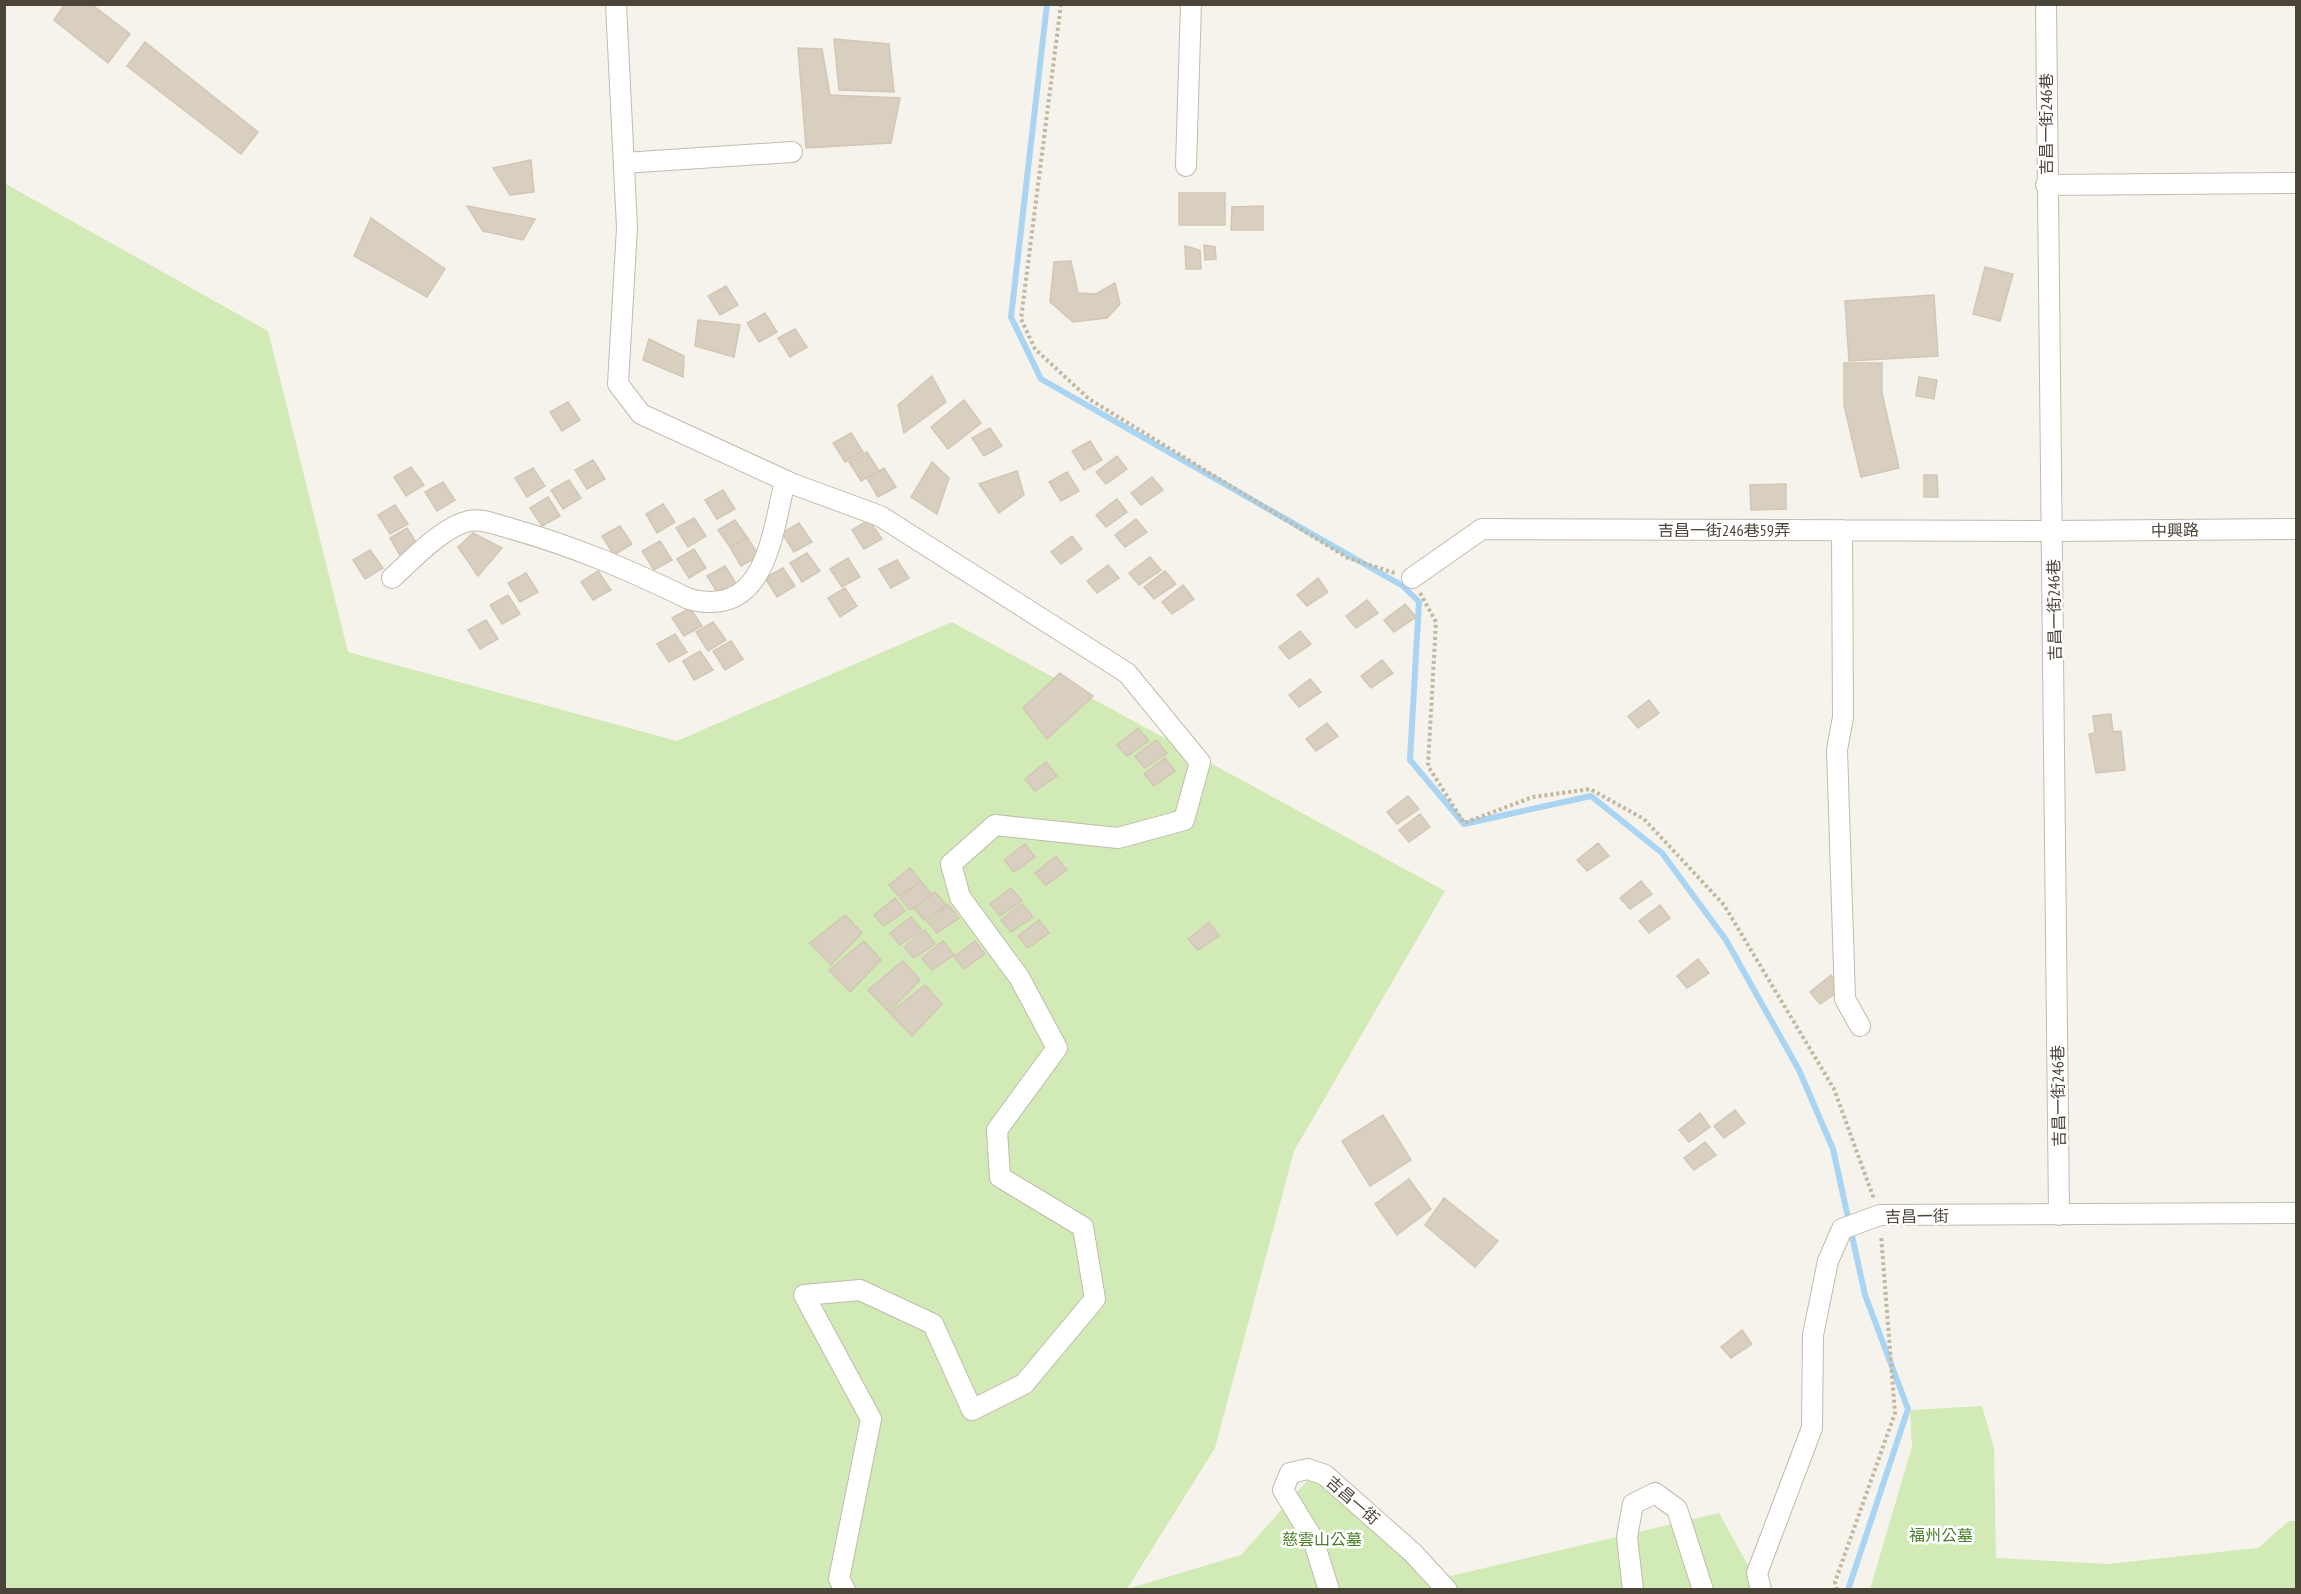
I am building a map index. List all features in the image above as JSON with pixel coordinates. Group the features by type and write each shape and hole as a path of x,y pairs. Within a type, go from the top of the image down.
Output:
{"street":[{"path":"616,4 627,228 618,384 641,414 785,481 880,516 1128,673 1200,762 1184,820 1118,838 995,825 951,864 960,897 1019,977 1057,1048 997,1130 1000,1177 1083,1227 1095,1299 1024,1384 972,1410 933,1324 860,1290 804,1294 871,1419 838,1579 845,1590"},
{"path":"1186,166 1191,4"},
{"name":"吉昌一街246巷","path":"2046,4 2046,185 2053,531 2059,1215"},
{"path":"624,163 792,152"},
{"path":"2046,185 2296,183"},
{"path":"392,578 448,532 460,524 477,520 560,542 596,555 689,599 702,602 729,600 745,590 761,570 785,481"},
{"name":"吉昌一街246巷59弄","path":"1412,578 1482,529 2053,531"},
{"name":"中興路","path":"2053,531 2296,529"},
{"path":"1842,530 1843,717 1837,750 1845,999 1860,1026"},
{"name":"吉昌一街","path":"1761,1590 1757,1573 1812,1428 1813,1335 1828,1261 1842,1229 1880,1215 2296,1213"},
{"name":"吉昌一街","path":"1329,1590 1313,1539 1283,1490 1290,1473 1308,1469 1325,1475 1413,1553 1447,1590"},
{"path":"1633,1590 1627,1537 1633,1504 1655,1494 1677,1509 1703,1590"}],"path":[{"path":"1061,4 1021,320 1035,348 1089,399 1348,558 1412,578 1436,622 1428,766 1464,823 1533,797 1590,789 1644,819 1724,905 1834,1089 1880,1215 1895,1413 1835,1582 1837,1590"}],"green space":[{"path":"4,183 268,331 348,652 677,741 952,622 1445,891 1294,1151 1215,1448 1127,1589 5,1589"},
{"name":"福州公墓","path":"1982,1406 1994,1448 1996,1558 2107,1564 2258,1548 2289,1521 2296,1521 2296,1589 1870,1589 1912,1447 1910,1410"},
{"name":"慈雲山公墓","path":"1323,1463 1425,1582 1719,1513 1761,1589 1127,1589 1241,1555"}],"building":[{"path":"65,4 91,4 130,34 108,63 54,20"},
{"path":"834,39 889,44 894,92 839,90"},
{"path":"145,42 258,132 241,154 127,66"},
{"path":"798,48 822,49 830,95 900,98 891,143 806,148"},
{"path":"531,160 534,192 510,195 493,168"},
{"path":"1179,193 1225,193 1225,225 1179,225"},
{"path":"467,206 535,219 523,240 483,231"},
{"path":"1263,206 1263,230 1231,230 1232,207"},
{"path":"371,218 445,269 427,297 354,256"},
{"path":"1204,245 1215,247 1216,259 1205,260"},
{"path":"1185,246 1200,250 1201,269 1186,269"},
{"path":"1071,261 1078,293 1096,294 1115,283 1120,304 1107,318 1073,322 1050,302 1054,262"},
{"path":"1985,267 2013,274 2000,321 1973,314"},
{"path":"726,286 738,305 720,315 708,296"},
{"path":"1934,295 1938,356 1849,361 1845,301"},
{"path":"765,313 777,332 759,342 747,323"},
{"path":"698,320 740,325 734,357 695,346"},
{"path":"795,329 807,347 790,357 778,338"},
{"path":"649,339 684,356 683,377 643,360"},
{"path":"1844,363 1882,363 1882,393 1899,468 1861,477 1844,405"},
{"path":"932,376 946,402 904,433 898,405"},
{"path":"1919,377 1937,380 1934,399 1916,396"},
{"path":"964,400 981,423 948,449 931,427"},
{"path":"568,402 580,420 562,431 550,412"},
{"path":"990,428 1002,446 984,456 972,438"},
{"path":"851,433 863,452 845,462 833,443"},
{"path":"1090,441 1102,460 1084,470 1072,451"},
{"path":"867,452 879,471 861,481 849,462"},
{"path":"1117,456 1127,469 1106,484 1096,472"},
{"path":"593,460 605,479 587,489 575,470"},
{"path":"932,462 949,478 937,514 911,497"},
{"path":"411,467 424,485 406,496 394,477"},
{"path":"533,468 545,486 527,497 515,478"},
{"path":"884,468 896,487 878,497 867,478"},
{"path":"1017,471 1024,495 999,513 979,484"},
{"path":"1067,472 1079,491 1061,501 1049,482"},
{"path":"1924,475 1937,475 1938,497 1924,497"},
{"path":"1152,477 1163,490 1141,505 1131,493"},
{"path":"569,480 581,498 563,509 551,490"},
{"path":"443,482 455,500 437,511 425,492"},
{"path":"1786,484 1786,509 1751,510 1750,485"},
{"path":"723,490 735,509 717,519 705,500"},
{"path":"548,497 560,516 542,526 530,508"},
{"path":"1117,499 1127,512 1106,527 1096,515"},
{"path":"663,504 675,522 657,533 646,514"},
{"path":"395,505 408,524 390,534 378,515"},
{"path":"694,518 706,536 688,547 676,528"},
{"path":"1136,519 1147,532 1125,547 1115,535"},
{"path":"735,520 747,537 730,547 718,530"},
{"path":"869,520 882,539 864,549 852,530"},
{"path":"799,523 812,542 794,552 782,533"},
{"path":"620,526 632,544 614,555 602,536"},
{"path":"407,528 419,547 401,557 390,538"},
{"path":"473,533 502,548 478,576 458,547"},
{"path":"1072,536 1082,549 1061,564 1051,552"},
{"path":"747,537 759,556 741,566 730,547"},
{"path":"660,541 672,560 654,570 642,551"},
{"path":"694,549 706,568 689,578 677,559"},
{"path":"370,550 383,568 365,579 353,560"},
{"path":"807,553 820,571 802,582 790,563"},
{"path":"1150,557 1161,570 1139,585 1129,573"},
{"path":"848,558 860,577 842,587 830,569"},
{"path":"897,560 909,578 891,588 879,569"},
{"path":"1108,565 1119,578 1097,593 1087,581"},
{"path":"725,566 737,585 719,595 707,576"},
{"path":"783,568 795,586 777,597 765,578"},
{"path":"598,571 611,590 593,600 581,582"},
{"path":"1165,571 1176,584 1154,599 1144,587"},
{"path":"526,573 538,592 520,602 508,583"},
{"path":"1318,578 1328,592 1307,606 1297,595"},
{"path":"1183,585 1194,599 1172,614 1162,602"},
{"path":"845,588 857,606 840,617 828,598"},
{"path":"508,595 520,614 502,624 490,605"},
{"path":"1367,600 1378,613 1356,628 1346,616"},
{"path":"1405,604 1416,617 1394,632 1384,620"},
{"path":"690,608 702,626 684,636 672,618"},
{"path":"486,620 498,639 480,649 468,630"},
{"path":"713,622 726,640 708,651 696,632"},
{"path":"1300,631 1311,644 1289,659 1279,647"},
{"path":"675,634 687,652 669,662 657,644"},
{"path":"731,641 743,659 725,670 713,651"},
{"path":"700,651 713,670 694,680 683,661"},
{"path":"1382,660 1393,673 1371,688 1361,676"},
{"path":"1060,673 1093,696 1047,739 1023,708"},
{"path":"1310,679 1321,692 1299,707 1289,695"},
{"path":"1649,700 1659,713 1638,728 1628,716"},
{"path":"2111,714 2113,732 2121,731 2125,770 2096,773 2089,734 2095,733 2093,716"},
{"path":"1327,723 1338,736 1316,751 1306,739"},
{"path":"1138,728 1149,741 1127,756 1117,745"},
{"path":"1156,740 1167,753 1145,768 1135,756"},
{"path":"1165,758 1175,771 1154,786 1144,774"},
{"path":"1046,762 1057,776 1035,791 1025,779"},
{"path":"1408,796 1419,809 1397,824 1387,812"},
{"path":"1420,814 1430,827 1409,842 1399,830"},
{"path":"1598,843 1609,856 1587,871 1577,860"},
{"path":"1025,844 1035,857 1014,872 1004,860"},
{"path":"1056,856 1067,870 1046,885 1035,873"},
{"path":"910,868 921,881 899,896 889,885"},
{"path":"921,881 932,895 910,910 900,898"},
{"path":"1641,881 1652,894 1630,909 1620,898"},
{"path":"1011,888 1022,901 1000,916 990,904"},
{"path":"935,892 946,905 924,920 914,908"},
{"path":"895,898 905,911 884,926 874,915"},
{"path":"1022,904 1033,917 1011,932 1001,920"},
{"path":"948,905 959,918 937,933 927,921"},
{"path":"1660,905 1670,918 1649,933 1639,921"},
{"path":"845,915 862,933 831,965 810,943"},
{"path":"911,917 922,930 900,945 890,933"},
{"path":"1039,920 1049,933 1028,948 1018,936"},
{"path":"1209,922 1219,936 1198,950 1188,939"},
{"path":"925,930 935,944 914,958 904,947"},
{"path":"864,941 881,960 850,992 829,970"},
{"path":"943,941 954,955 932,970 922,958"},
{"path":"975,941 985,954 964,969 954,957"},
{"path":"1698,959 1709,973 1687,988 1677,976"},
{"path":"903,961 920,980 889,1012 868,990"},
{"path":"1831,975 1842,989 1820,1004 1810,992"},
{"path":"925,985 942,1004 912,1036 890,1013"},
{"path":"1735,1110 1745,1123 1724,1138 1714,1126"},
{"path":"1700,1113 1710,1127 1689,1142 1679,1130"},
{"path":"1383,1115 1411,1160 1370,1186 1342,1141"},
{"path":"1705,1142 1716,1155 1694,1170 1684,1158"},
{"path":"1409,1179 1431,1209 1397,1235 1375,1204"},
{"path":"1444,1198 1498,1241 1475,1267 1425,1225"},
{"path":"1742,1330 1752,1344 1731,1358 1721,1347"}],"waterway":[{"path":"1047,4 1011,317 1041,379 1403,586 1419,602 1410,760 1464,824 1591,796 1662,853 1726,940 1799,1070 1833,1149 1865,1295 1908,1409 1848,1590"}]}
